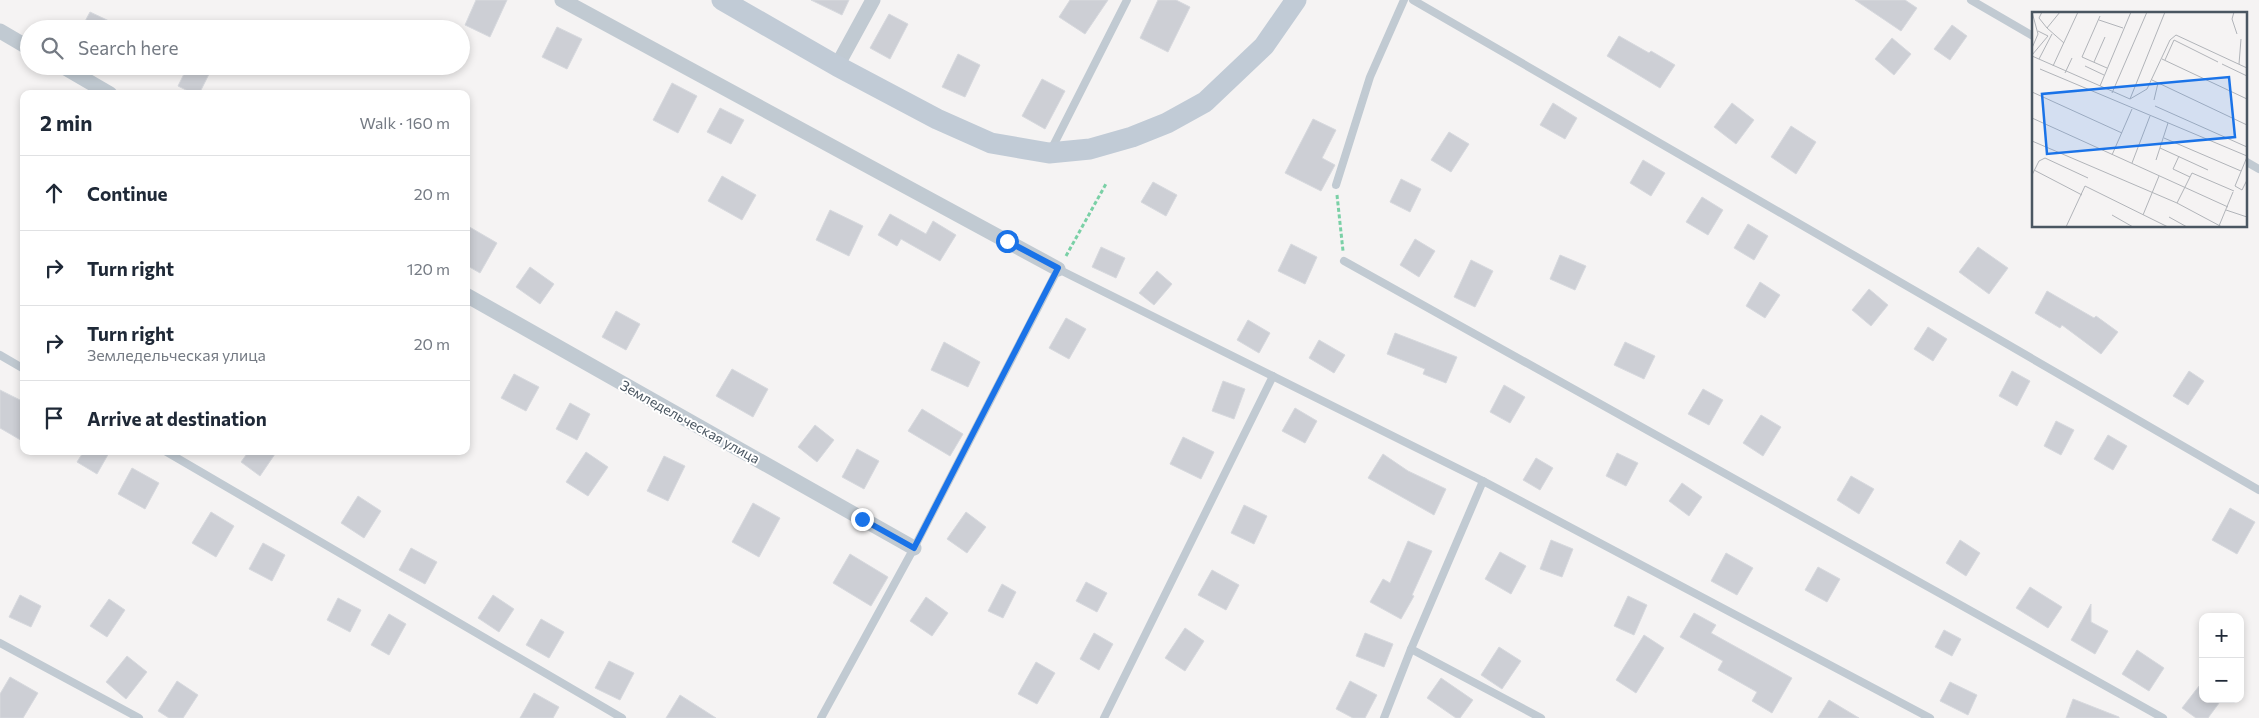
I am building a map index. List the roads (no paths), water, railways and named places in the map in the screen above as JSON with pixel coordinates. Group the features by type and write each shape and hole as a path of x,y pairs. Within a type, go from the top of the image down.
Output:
{"main road":[{"path":"722,0 837,66 936,119 990,143 1049,153 1090,149 1132,136 1167,123 1205,102 1264,46 1296,0"}],"street":[{"path":"562,0 1058,268"},
{"path":"837,66 873,0"},
{"path":"0,32 20,43"},
{"path":"77,75 103,90"},
{"name":"Земледельческая улица","path":"470,297 914,548"}],"lane":[{"path":"1049,153 1127,0"},
{"path":"1336,185 1370,77 1404,0"},
{"path":"1413,0 2259,490"},
{"path":"1971,0 2032,35"},
{"path":"2246,162 2259,169"},
{"path":"1344,261 2163,718"},
{"path":"821,718 914,548 1058,268 1483,481 1930,718"},
{"path":"0,355 20,367"},
{"path":"1104,718 1273,376"},
{"path":"172,455 622,718"},
{"path":"1384,718 1411,649 1483,481"},
{"path":"0,643 140,718"},
{"path":"1411,649 1541,718"}]}
